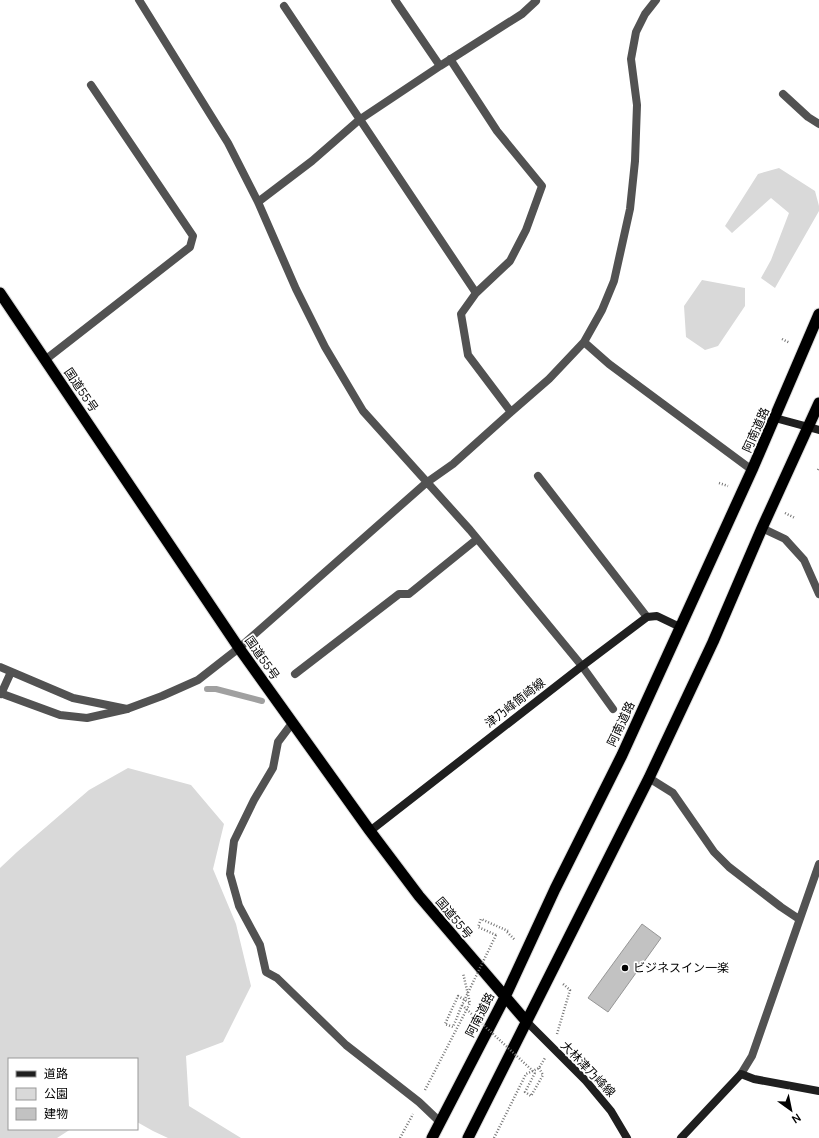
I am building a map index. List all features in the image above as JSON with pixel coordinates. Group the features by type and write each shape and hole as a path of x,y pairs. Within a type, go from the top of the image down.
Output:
{"highway":[{"name":"国道55号","path":"0,293 239,648 370,831 419,896 526,1021"},
{"name":"阿南道路","path":"432,1138 505,997 555,889 622,755 752,470 819,314"},
{"path":"468,1138 649,778 714,642 762,528 813,429 819,403"}],"main road":[{"path":"775,418 813,429"},
{"path":"647,617 656,616 680,627"},
{"name":"津乃峰筒崎線","path":"370,831 647,617"},
{"name":"大林津乃峰線","path":"526,1021 586,1081 611,1111 627,1138"},
{"path":"681,1138 741,1074 754,1079 819,1091"}],"street":[{"path":"139,0 228,143 258,202 296,289 325,348 363,411 477,539 582,666 613,709"},
{"path":"395,0 440,66"},
{"path":"258,202 312,161 360,120 450,59 522,14 536,1 535,0"},
{"path":"11,672 1,694 60,715 87,718 127,709 198,680 239,648 426,483 453,464 549,379 584,342 602,310 614,281 630,209 635,161 636,105 631,59 636,32 656,0"},
{"path":"284,6 476,293"},
{"path":"450,59 497,131 542,186 526,230 510,261 476,293 461,314 468,355 511,412"},
{"path":"45,360 190,247 193,236 91,85"},
{"path":"783,94 808,117 819,124"},
{"path":"584,342 609,364 752,470"},
{"path":"538,476 647,617"},
{"path":"762,528 785,539 804,560 819,594"},
{"path":"295,674 400,594 409,594 477,539"},
{"path":"0,667 73,698 127,709"},
{"path":"293,722 278,742 273,768 254,800 234,841 230,874 239,906 260,945 266,972 277,978 346,1045 419,1102 440,1122"},
{"path":"649,778 673,793 714,852 729,868 781,907 800,918"},
{"path":"741,1074 752,1056 819,864"}],"path":[{"path":"470,1003 458,996 445,1024 453,1028 462,1005 496,935 478,927 481,919 508,931"},
{"path":"400,1138 470,1003 461,968 463,948"},
{"path":"494,1138 526,1074 540,1068 551,1047 559,1030 570,990"},
{"path":"462,1005 535,1073 525,1092 531,1096 543,1075 540,1068"}],"green space":[{"path":"779,168 815,191 819,211 775,288 761,278 771,260 789,213 771,198 732,233 725,226 758,174"},
{"path":"702,280 745,288 745,306 718,346 705,350 686,337 684,306"},
{"path":"128,768 191,785 224,824 213,869 236,924 251,986 223,1042 186,1056 189,1106 241,1138 168,1138 138,1123 138,1058 8,1058 8,1130 69,1130 57,1138 0,1138 0,868 89,790"}],"building":[{"name":"ビジネスイン一楽","path":"642,924 661,938 608,1012 588,998"}],"waterway":[{"path":"207,689 216,689 262,701"}],"place":[{"name":"ビジネスイン一楽","path":"625,968"}]}
